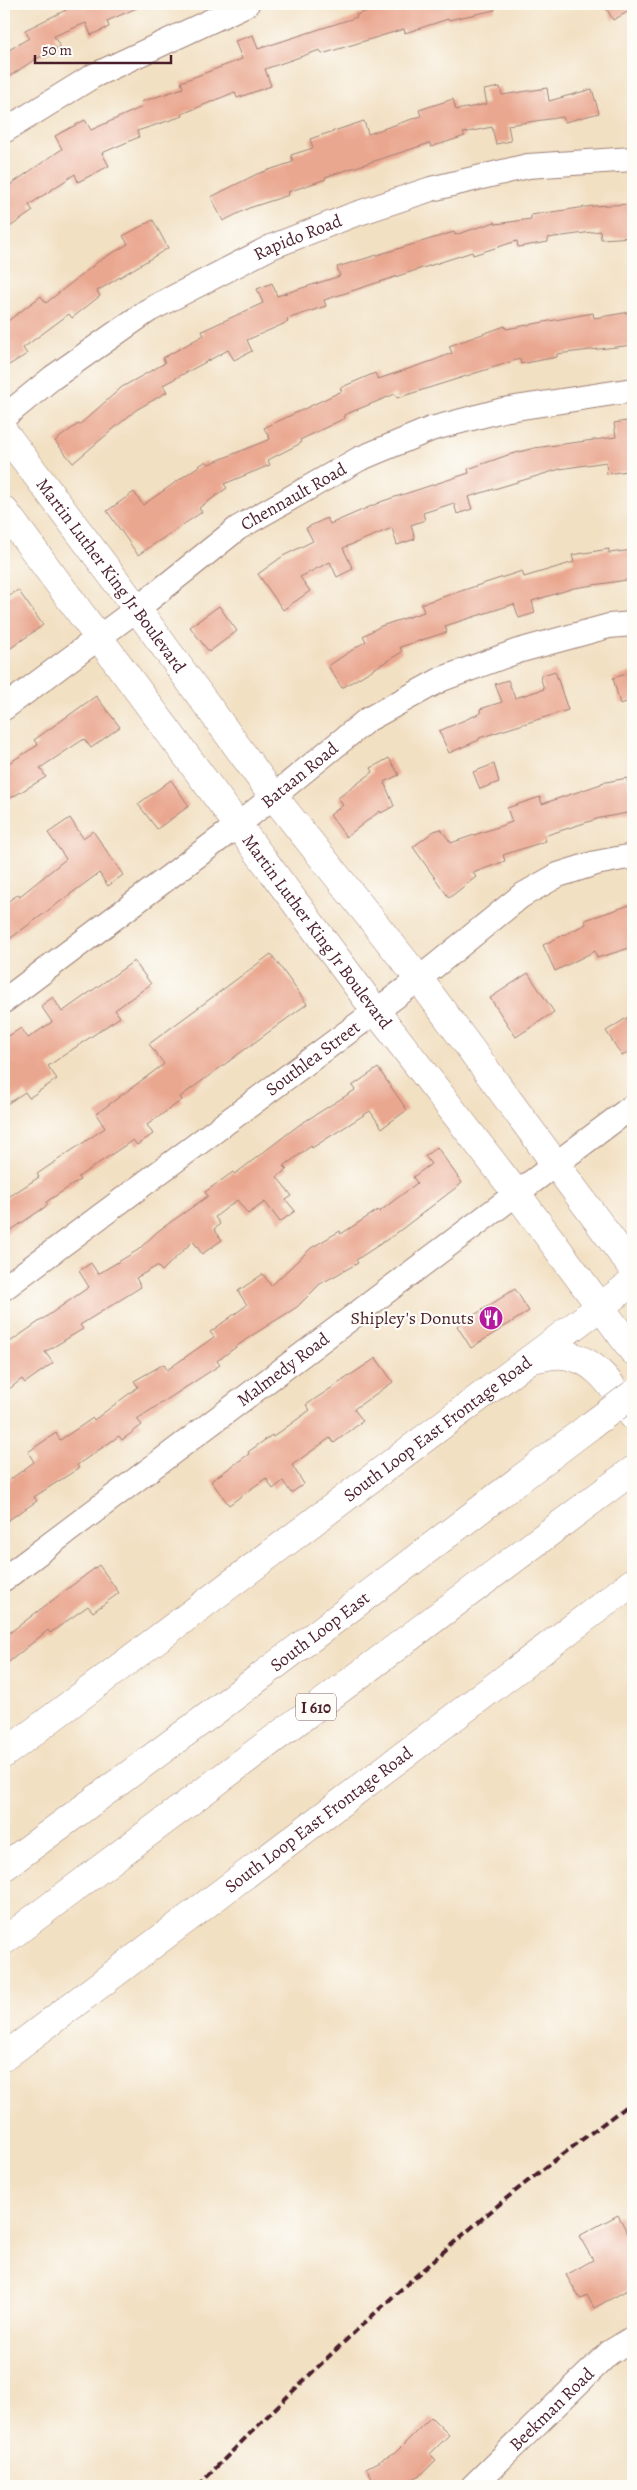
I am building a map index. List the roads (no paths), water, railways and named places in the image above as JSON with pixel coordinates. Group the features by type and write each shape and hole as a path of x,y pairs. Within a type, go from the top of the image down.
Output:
{"main road":[{"name":"Martin Luther King Jr Boulevard","path":"4,432 137,609 274,797 419,979 633,1269"},
{"name":"Martin Luther King Jr Boulevard","path":"4,510 375,1010 517,1194 633,1351"},
{"name":"South Loop East Frontage Road","path":"4,1754 633,1282"},
{"path":"531,1359 562,1355 583,1359 600,1371 633,1416"},
{"name":"South Loop East","path":"4,1866 219,1708 633,1394"},
{"name":"I 610","path":"4,1940 631,1472"},
{"path":"522,1666 547,1635 633,1570"},
{"name":"South Loop East Frontage Road","path":"4,2057 633,1582"}],"street":[{"path":"4,131 94,76 247,4"},
{"name":"Rapido Road","path":"4,417 52,378 149,310 272,247 350,216 431,189 528,166 633,159"},
{"name":"Chennault Road","path":"4,708 98,636 137,609 238,528 359,459 431,429 503,410 633,390"},
{"name":"Bataan Road","path":"4,1001 238,825 367,720 442,679 518,651 609,626 633,624"},
{"name":"Southlea Street","path":"4,1288 419,979 521,896 558,875 596,863 633,856"},
{"name":"Malmedy Road","path":"4,1580 633,1106"},
{"name":"Beekman Road","path":"474,2486 609,2353 633,2338"}],"railway":[{"path":"198,2486 304,2380 414,2278 507,2198 633,2101"}],"place":[{"name":"Shipley's Donuts","path":"491,1318"}]}
